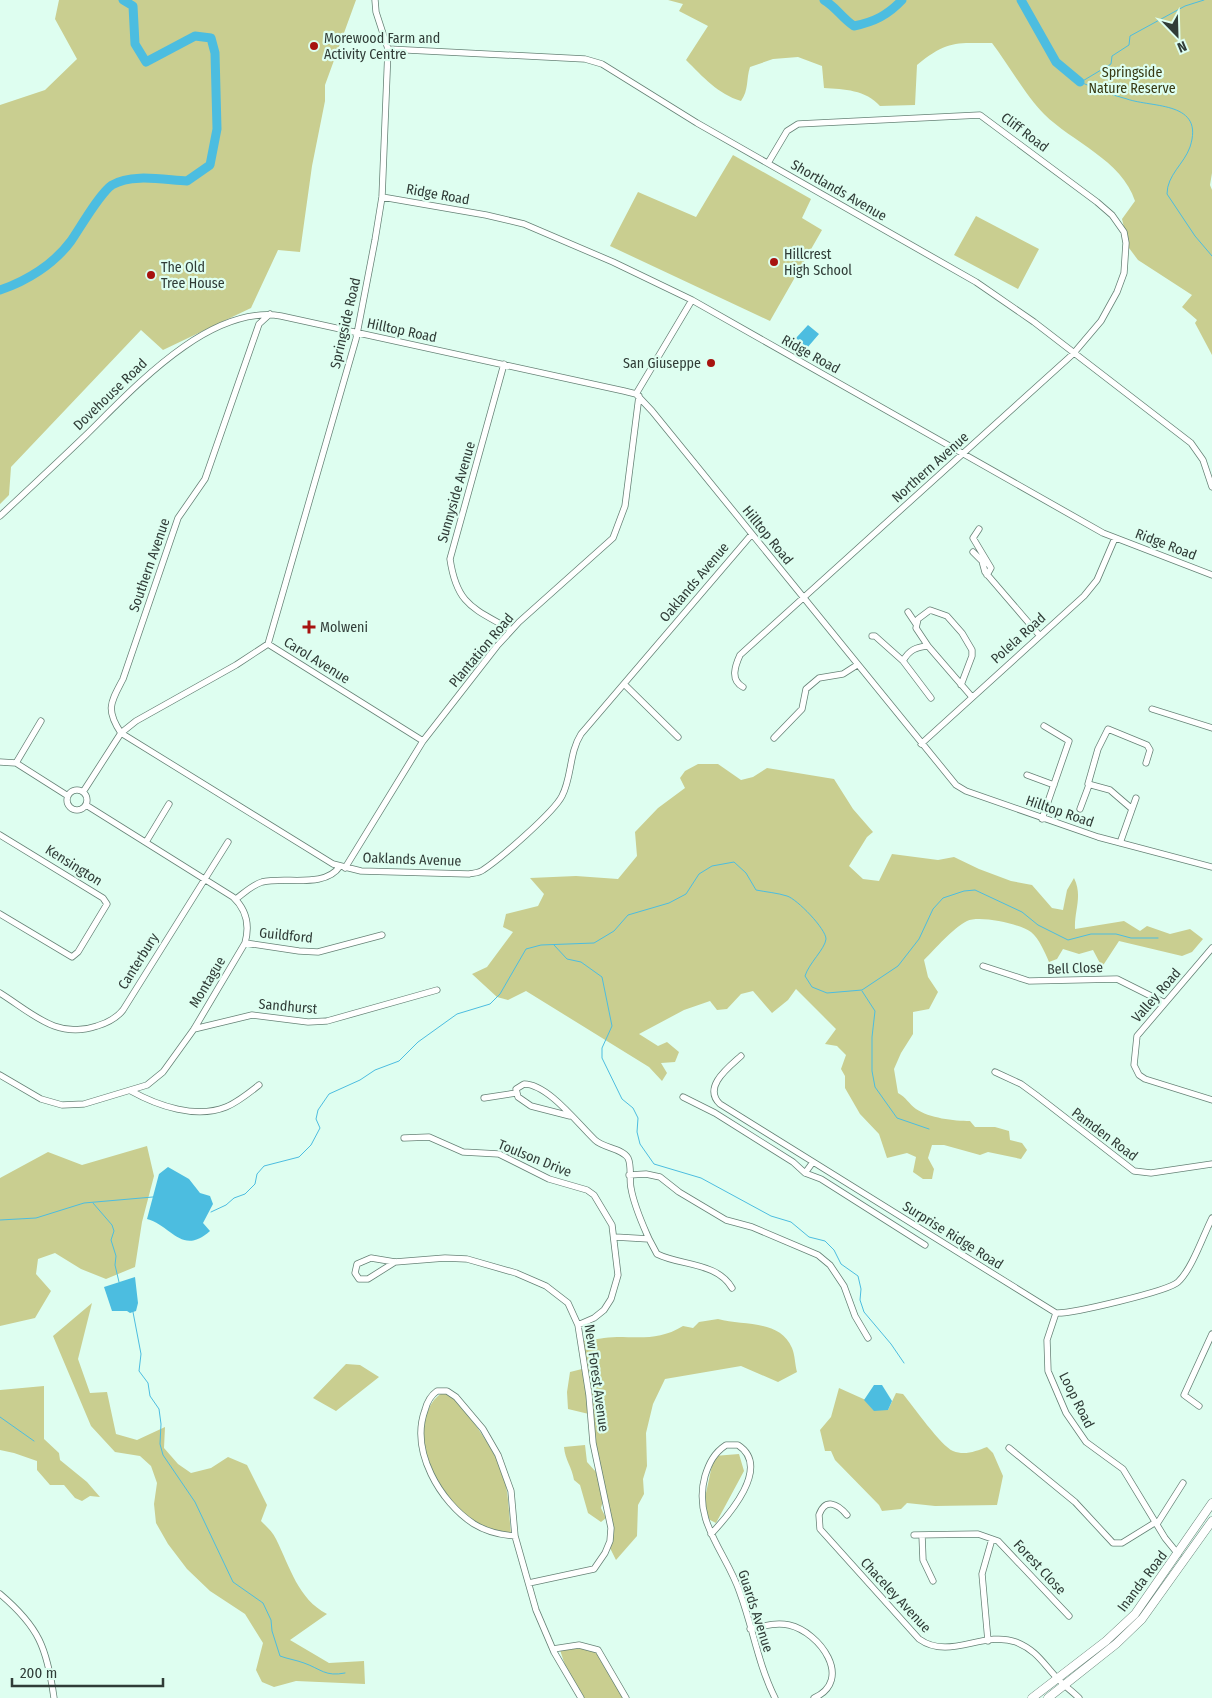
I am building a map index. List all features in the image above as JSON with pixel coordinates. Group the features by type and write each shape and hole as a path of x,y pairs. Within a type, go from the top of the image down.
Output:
{"main road":[{"name":"Inanda Road","path":"1032,1698 1106,1641 1132,1618 1208,1515 1212,1503"},
{"name":"Inanda Road","path":"1048,1698 1116,1644 1142,1619 1212,1521"}],"street":[{"name":"Springside Road","path":"268,644 357,333 382,197 388,49 376,12 375,0"},
{"name":"Shortlands Avenue","path":"388,49 585,59 597,62 768,163 976,282 1012,306 1194,446 1203,460 1212,487"},
{"name":"Cliff Road","path":"768,163 787,131 802,124 972,115 984,117 1098,202 1112,215 1124,232 1126,243 1124,273 1120,285 1101,322 1073,354"},
{"name":"Ridge Road","path":"382,197 486,215 524,224 613,262 692,300 1115,538 1212,575"},
{"name":"Plantation Road","path":"342,867 424,741 511,630 612,538 625,506 637,395 692,300"},
{"name":"Hilltop Road","path":"255,315 270,314 504,364 637,395 752,534 950,780 962,789 1042,819 1120,843 1212,867"},
{"name":"Southern Avenue","path":"121,733 111,714 112,701 123,679 178,518 205,479 259,324 270,314"},
{"path":"255,315 259,324"},
{"name":"Dovehouse Road","path":"0,516 142,379 176,351 223,326 255,315"},
{"name":"Northern Avenue","path":"743,687 738,684 734,674 740,655 1073,354"},
{"name":"Sunnyside Avenue","path":"504,364 450,558 454,580 464,600 511,630"},
{"path":"979,529 974,538 989,562 991,568 987,575"},
{"name":"Oaklands Avenue","path":"121,733 290,839 342,867 368,871 469,874 484,869 556,805 565,789 578,740 752,534"},
{"name":"Polela Road","path":"921,744 1093,586 1115,538"},
{"path":"973,552 982,561 987,575 1040,636"},
{"path":"916,624 918,619 930,610 944,614 962,633 972,650 972,656 961,685"},
{"path":"908,612 928,646 972,697"},
{"path":"872,636 875,636 902,661 931,698"},
{"name":"Carol Avenue","path":"83,792 121,733 136,721 257,653 268,644 424,741"},
{"path":"902,661 912,649 928,646"},
{"path":"774,738 802,709 806,689 823,676 843,674 857,665"},
{"path":"624,684 678,737"},
{"path":"1152,709 1212,728"},
{"path":"16,763 41,721"},
{"path":"1042,819 1069,741 1044,726"},
{"path":"1080,809 1089,785 1098,749 1108,729 1147,745 1150,750 1146,763"},
{"path":"0,762 16,763 68,796"},
{"path":"1028,775 1054,784"},
{"path":"1089,785 1110,790 1132,810"},
{"path":"68,796 76,790 83,792 86,796 86,805"},
{"path":"68,796 68,803 71,808 77,810 86,805"},
{"path":"1120,843 1136,798"},
{"path":"146,842 169,804"},
{"path":"86,805 236,899 248,889 262,882 324,877 335,873 342,867"},
{"name":"Kensington","path":"0,835 103,898 107,904 78,952 72,957 0,914"},
{"name":"Canterbury","path":"0,993 54,1027 74,1031 104,1024 120,1013 228,842"},
{"name":"Montague","path":"0,1075 41,1099 62,1106 84,1104 131,1091 159,1077 194,1029 245,943 248,923 245,911 236,899"},
{"name":"Guildford","path":"245,943 318,952 382,935"},
{"name":"Valley Road","path":"1212,948 1137,1036 1134,1055 1137,1072 1150,1081 1212,1100"},
{"name":"Bell Close","path":"983,966 1029,981 1117,979 1165,1003"},
{"name":"Sandhurst","path":"194,1029 252,1015 308,1022 327,1021 437,990"},
{"name":"Surprise Ridge Road","path":"741,1056 724,1072 714,1086 716,1100 1056,1313"},
{"name":"Pamden Road","path":"995,1072 1021,1084 1134,1171 1151,1173 1212,1164"},
{"path":"570,1116 531,1106 519,1099 516,1093 517,1087 521,1084 535,1086 570,1116 599,1143 626,1155 630,1162 629,1175 633,1198 657,1254 711,1270 726,1279 732,1288"},
{"path":"131,1091 176,1108 206,1111 230,1105 259,1085"},
{"path":"484,1098 516,1093"},
{"path":"683,1097 715,1113 793,1162 805,1173 822,1179 925,1245"},
{"name":"Toulson Drive","path":"404,1138 429,1137 463,1152 499,1154 552,1180 590,1192 608,1215 615,1237 618,1272 610,1299 604,1310 598,1316 578,1325"},
{"path":"805,1173 813,1162"},
{"path":"629,1175 646,1174 660,1177 679,1192 726,1220 752,1226 818,1255 830,1265 844,1286 855,1316 868,1338"},
{"path":"1056,1313 1074,1311 1173,1286 1186,1270 1212,1218"},
{"path":"615,1237 649,1239"},
{"name":"New Forest Avenue","path":"395,1262 368,1279 362,1280 355,1273 357,1264 367,1258 395,1262 458,1258 496,1266 533,1280 558,1294 570,1307 578,1325 589,1395 593,1443 611,1535 605,1553 594,1569 529,1583"},
{"name":"Loop Road","path":"1056,1313 1047,1340 1048,1371 1066,1413 1086,1442 1124,1469 1156,1523 1178,1554"},
{"path":"1199,1406 1184,1395 1212,1334"},
{"path":"515,1536 492,1532 474,1524 445,1495 429,1468 422,1446 421,1432 428,1402 437,1391 447,1391 456,1397 488,1437 503,1467 511,1491 515,1536 539,1618 553,1649 581,1698"},
{"name":"Guards Avenue","path":"710,1534 734,1508 747,1482 750,1464 746,1453 738,1445 726,1445 709,1464 702,1500 710,1534 734,1578 760,1661 775,1698"},
{"path":"1009,1448 1075,1502 1113,1543 1122,1543 1156,1523 1183,1483"},
{"name":"Chaceley Avenue","path":"847,1515 837,1505 827,1504 819,1516 820,1529 914,1635 924,1643 940,1648 957,1648 988,1641 1008,1640 1026,1646 1039,1655 1057,1678 1079,1698"},
{"path":"914,1535 974,1533 992,1539 982,1574 988,1641"},
{"path":"922,1535 923,1560 933,1581"},
{"name":"Forest Close","path":"992,1539 1000,1543 1069,1616"},
{"path":"0,1594 15,1606 42,1642 49,1665 54,1698"},
{"path":"750,1629 785,1624 801,1629 817,1640 828,1659 833,1676 828,1690 814,1698"},
{"path":"553,1649 579,1645 598,1650 626,1698"}],"green space":[{"path":"59,0 356,0 325,85 325,101 312,166 300,252 278,250 251,308 163,350 141,330 11,467 9,495 0,504 0,105 45,90 77,59 55,19"},
{"name":"Springside Nature Reserve","path":"668,0 1212,0 1212,173 1210,185 1212,190 1212,355 1195,323 1197,320 1182,307 1192,295 1138,260 1129,248 1122,219 1135,201 1129,187 1108,163 1055,124 1037,107 992,43 960,43 944,47 917,65 915,105 880,106 868,97 854,91 824,88 822,66 798,57 773,59 750,67 745,93 741,101 718,89 686,60 708,26 679,11 683,4"},
{"path":"733,155 811,199 802,218 822,230 770,321 610,246 638,192 696,217"},
{"path":"976,216 1039,249 1018,289 954,255"},
{"path":"698,764 718,764 741,780 753,777 767,768 834,779 853,809 873,832 867,837 849,866 863,879 879,881 892,854 938,860 954,857 1011,881 1032,885 1052,908 1063,910 1067,890 1074,878 1078,891 1075,929 1124,921 1140,931 1147,926 1170,934 1190,929 1203,939 1192,952 1182,956 1119,941 1102,967 1093,950 1079,954 1063,949 1057,959 1049,962 1042,946 1031,932 1009,923 973,919 956,928 924,960 928,977 938,992 929,1009 913,1012 913,1034 894,1069 898,1093 916,1109 928,1115 949,1120 970,1121 975,1127 995,1127 1009,1131 1010,1140 1022,1143 1027,1150 1021,1159 988,1152 980,1155 944,1145 932,1145 928,1158 934,1169 932,1179 923,1179 913,1172 916,1157 907,1153 887,1158 879,1134 860,1114 845,1088 845,1076 841,1069 846,1055 837,1046 825,1044 836,1029 796,989 788,1000 772,1013 753,991 741,994 727,1009 717,1010 710,1001 684,1010 639,1034 658,1046 667,1042 679,1052 675,1062 661,1063 667,1073 662,1081 649,1067 526,991 508,1000 497,997 472,974 487,967 513,932 503,927 506,914 538,906 544,894 530,878 576,876 618,879 637,856 635,832 658,808 685,788 680,778 685,771"},
{"path":"147,1146 154,1176 142,1222 135,1267 106,1279 81,1269 55,1253 38,1259 36,1274 51,1291 35,1318 0,1326 0,1178 48,1152 82,1165"},
{"path":"92,1303 78,1359 90,1393 107,1392 116,1434 137,1440 165,1427 164,1448 178,1464 191,1473 211,1468 228,1457 247,1465 267,1505 261,1521 275,1536 302,1591 317,1608 327,1614 290,1640 329,1663 364,1661 365,1684 296,1681 274,1687 262,1682 256,1670 263,1643 245,1614 210,1591 187,1569 168,1544 156,1523 154,1504 157,1483 151,1466 140,1456 115,1452 91,1426 53,1336"},
{"path":"718,1319 760,1325 779,1332 792,1348 797,1372 778,1382 741,1366 665,1379 653,1404 646,1433 647,1466 643,1479 644,1494 638,1505 637,1536 616,1560 610,1548 614,1530 593,1443 593,1415 568,1409 567,1392 570,1372 586,1368 582,1341 613,1337 659,1336 683,1326 693,1328 699,1322"},
{"path":"346,1364 360,1365 379,1377 336,1411 313,1398"},
{"path":"44,1386 44,1439 59,1453 60,1460 87,1482 100,1497 90,1496 82,1501 75,1498 64,1485 50,1485 37,1470 37,1461 0,1450 0,1390"},
{"path":"839,1388 888,1410 896,1393 903,1394 948,1448 953,1451 966,1453 987,1447 993,1453 1003,1476 997,1505 935,1506 907,1503 901,1509 882,1511 879,1505 835,1460 831,1451 825,1451 820,1430 831,1417"},
{"path":"447,1391 474,1423 497,1460 506,1486 511,1533 491,1530 467,1519 448,1499 430,1469 424,1448 424,1425 431,1404 438,1396"},
{"path":"585,1445 587,1462 596,1472 604,1497 601,1508 606,1518 601,1522 588,1513 580,1485 574,1480 564,1447"},
{"path":"739,1454 744,1471 716,1523 710,1520 703,1507 714,1456"},
{"path":"559,1647 598,1650 625,1698 584,1698 570,1680"}],"water":[{"path":"808,325 819,334 807,348 796,338"},
{"path":"168,1167 189,1179 200,1193 210,1196 213,1204 203,1223 210,1231 200,1238 192,1241 184,1240 147,1219 159,1174"},
{"path":"135,1277 138,1303 136,1311 130,1313 127,1311 112,1311 104,1287"},
{"path":"874,1385 882,1385 892,1401 888,1410 874,1411 864,1400"}],"waterway":[{"path":"0,290 30,277 57,257 71,241 102,195 112,185 120,181 139,178 187,181 210,165 217,129 215,53 211,38 195,36 146,62 135,44 133,6 123,0"},
{"path":"824,0 854,26 880,17 902,0"},
{"path":"1021,0 1056,62 1080,82"},
{"path":"1081,82 1111,64 1112,56 1129,45 1130,36 1185,6 1204,0"},
{"path":"1080,82 1138,102 1174,109 1184,114 1190,121 1193,132 1190,147 1170,181 1167,194 1195,236 1212,256"},
{"path":"211,1212 226,1205 234,1198 245,1194 255,1184 257,1174 264,1166 299,1157 311,1145 320,1128 316,1119 318,1110 329,1094 360,1080 375,1070 399,1061 418,1042 457,1014 490,1004 500,994 526,949 541,945 594,943 614,931 628,915 669,903 686,894 699,874 712,866 734,862 746,873 756,890 792,898 810,915 821,928 826,939 805,976 812,987 827,993 862,990 898,966 919,939 933,909 943,898 964,891 975,890 1022,912 1038,925 1068,940 1091,934 1116,934 1131,938 1158,938"},
{"path":"554,945 567,959 581,962 602,977 612,1026 602,1048 602,1058 622,1099 633,1108 638,1118 637,1132 640,1144 654,1164 701,1178 771,1216 791,1222 809,1237 825,1241 834,1250 841,1264 858,1276 861,1289 860,1300 864,1312 904,1363"},
{"path":"862,991 875,1011 872,1037 872,1071 875,1087 897,1118 929,1129"},
{"path":"0,1220 36,1218 84,1203 153,1197"},
{"path":"93,1203 112,1225 114,1231 111,1240 116,1256 115,1265 119,1282"},
{"path":"133,1312 141,1354 139,1371 148,1383 150,1396 159,1409 161,1424 160,1444 163,1455 195,1502 233,1582 263,1603 271,1620 272,1631 280,1656 304,1663 323,1672 333,1674 345,1673"},
{"path":"0,1417 34,1441"}],"place":[{"name":"Morewood Farm and Activity Centre","path":"314,46"},
{"name":"Hillcrest High School","path":"774,262"},
{"name":"The Old Tree House","path":"151,275"},
{"name":"San Giuseppe","path":"711,363"},
{"name":"Molweni","path":"309,627"}]}
